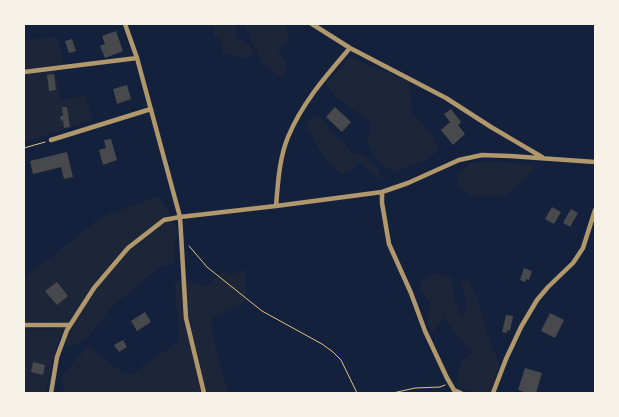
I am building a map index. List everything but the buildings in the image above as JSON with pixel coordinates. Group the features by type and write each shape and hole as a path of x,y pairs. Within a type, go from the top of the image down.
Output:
{"street":[{"path":"125,24 137,58 180,216 186,318 204,393"},
{"path":"312,24 350,48 446,98 543,158"},
{"path":"276,206 280,171 288,138 303,106 350,48"},
{"path":"24,72 137,58"},
{"path":"51,140 150,109"},
{"path":"51,393 57,357 67,330 94,288 128,248 164,220 180,216 382,192 459,160 482,155 595,162"},
{"path":"382,192 389,244 411,293 425,331 450,383 454,390 462,393"},
{"path":"493,393 521,327 537,300 548,286 573,263 583,248 595,210"},
{"path":"24,325 70,325"}],"path":[{"path":"24,148 51,140"},
{"path":"181,236 207,267 241,295 262,311 333,352 341,360 357,393"},
{"path":"393,393 415,388 440,387 450,383"}],"shaded area":[{"path":"216,24 233,24 236,27 236,37 247,43 254,53 247,59 223,54 219,38 213,37"},
{"path":"243,24 284,24 288,32 288,43 278,50 287,64 283,78 262,63"},
{"path":"57,37 64,63 55,73 61,100 85,95 93,120 24,142 24,40"},
{"path":"350,57 409,82 412,113 431,134 439,150 428,159 402,168 395,173 377,160 368,144 370,122 336,97 326,83"},
{"path":"315,115 327,124 331,133 342,140 350,151 364,156 378,168 381,178 376,178 359,163 350,171 341,174 324,157 305,125"},
{"path":"496,161 535,165 530,173 507,195 472,196 457,185 458,173 471,163"},
{"path":"159,196 176,227 174,262 157,269 113,306 87,338 67,348 60,336 46,393 24,393 24,329 57,329 53,322 24,321 24,278 102,217"},
{"path":"224,270 229,275 245,270 246,301 211,319 215,347 228,393 64,393 62,376 88,345 117,369 131,375 179,341 175,282 184,279 206,287"},
{"path":"435,273 453,279 454,298 462,316 467,304 461,284 467,278 476,294 491,346 500,365 490,393 480,393 456,387 462,361 473,352 455,333 444,317 432,333 427,322 431,304 419,289 423,280"}]}
